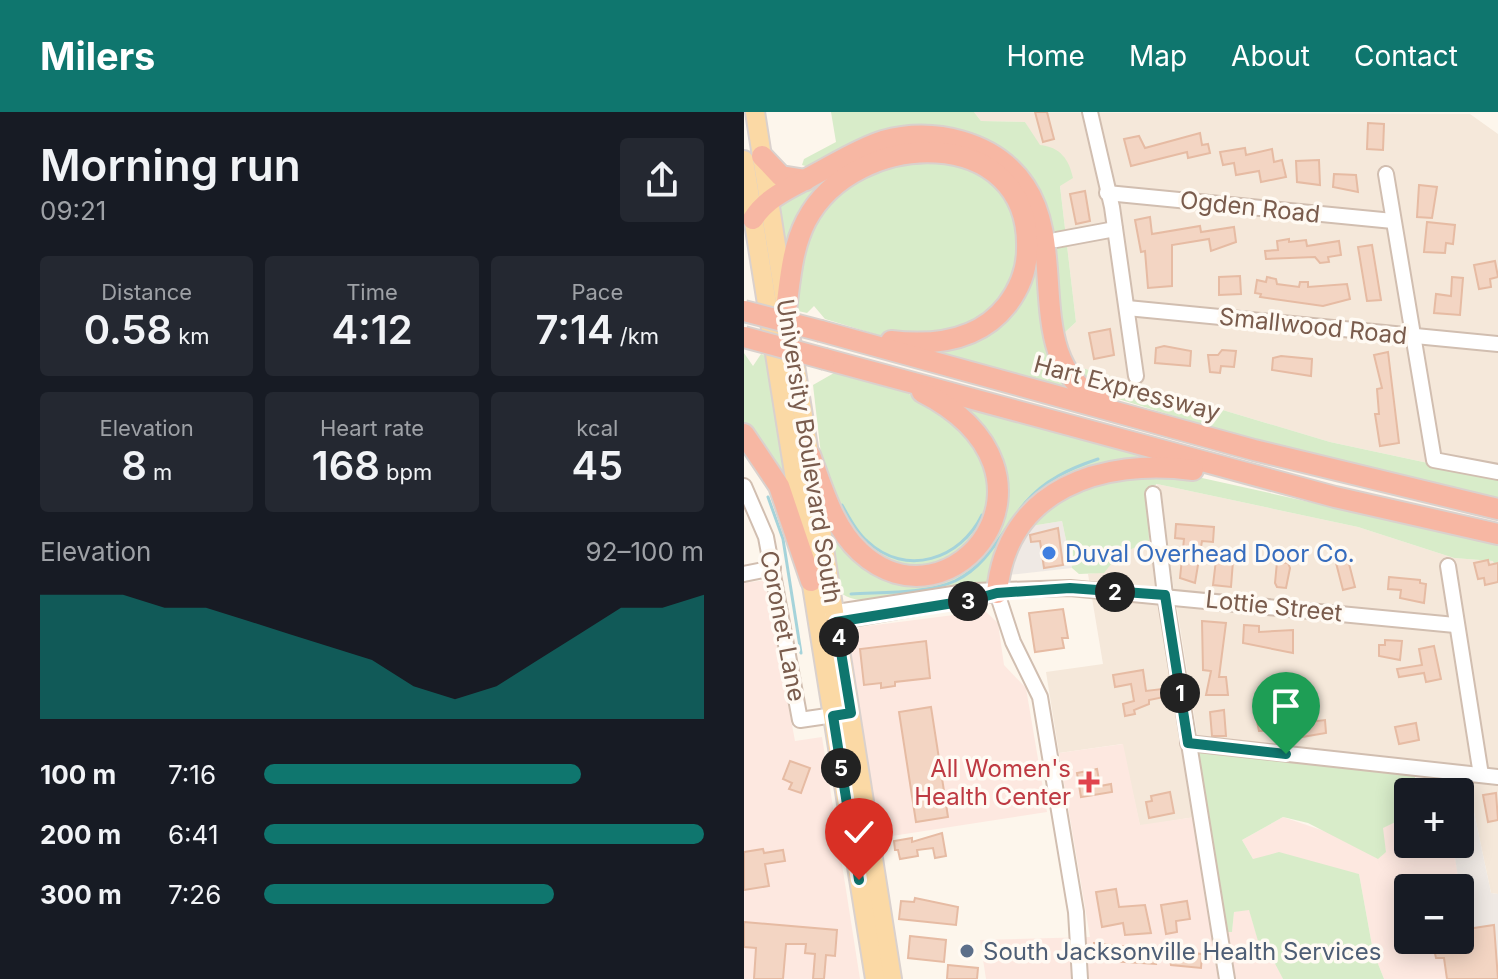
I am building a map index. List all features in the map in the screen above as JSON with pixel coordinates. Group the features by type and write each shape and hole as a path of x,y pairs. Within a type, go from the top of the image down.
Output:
{"highway":[{"path":"753,219 768,200 862,149 906,137 965,142 990,152 1016,173 1038,213 1056,351 1068,376 1090,396 1160,425"},
{"path":"786,310 792,264 806,221 832,188 869,162 912,151 955,155 990,171 1013,196 1028,235 1024,272 1008,303 978,330 955,339 928,343 821,331"},
{"path":"753,158 781,176 806,180"},
{"name":"Hart Expressway","path":"744,311 1160,425 1498,509"},
{"name":"Hart Expressway","path":"744,337 1285,483 1498,534"},
{"path":"810,455 836,520 859,552 873,562 901,572 930,573 948,569 979,547 997,512 1000,491 991,453 979,435 949,408 890,376"},
{"path":"744,434 779,486 811,581"},
{"path":"997,593 1002,562 1021,524 1044,500 1077,480 1116,469 1161,465 1285,483"}],"main road":[{"name":"University Boulevard South","path":"755,112 753,219 811,581 829,617"},
{"name":"University Boulevard South","path":"753,158 768,200 810,455 875,979"},
{"name":"University Boulevard South","path":"842,714 892,979"}],"street":[{"path":"1090,112 1115,229 1136,376"},
{"path":"1386,174 1434,460 1498,472"},
{"name":"Ogden Road","path":"1107,193 1393,221"},
{"path":"1056,240 1115,229"},
{"name":"Smallwood Road","path":"1127,308 1498,344"},
{"name":"Coronet Lane","path":"744,486 762,522 800,720 842,714"},
{"path":"1153,494 1165,595 1227,979"},
{"path":"1448,566 1481,775"},
{"path":"744,574 773,568"},
{"name":"Lottie Street","path":"829,617 972,591 997,593 1070,588 1455,625"},
{"path":"997,593 1013,642 1040,697 1075,902 1080,979"},
{"path":"1188,743 1498,777"}],"shaded area":[{"path":"974,112 1470,114 1498,134 1498,478 1330,442 1069,364 1062,335 1076,322 1060,186 1025,122 981,121"},
{"path":"1157,484 1358,527 1454,558 1494,561 1498,575 1498,894 1491,893 1474,812 1474,778 1200,752"},
{"path":"1062,521 1072,568 1008,575 1011,557 1031,526"},
{"path":"1149,542 1195,817 1140,826 1122,744 1059,753 1046,672 1103,664 1088,574 1104,572 1119,554"},
{"path":"765,580 795,741 822,737 860,979 744,979 744,583"},
{"path":"985,611 998,623 1004,665 1026,688 1047,812 879,838 850,643 860,627"},
{"path":"1123,744 1140,825 1195,817 1222,979 986,979 980,940 1090,937 1059,753"},
{"path":"1474,812 1491,893 1498,894 1498,979 1473,979 1469,954 1474,954 1474,874 1457,874 1455,858 1474,858"},
{"path":"1283,817 1386,852 1382,828 1394,822 1394,858 1455,858 1458,874 1394,874 1394,954 1469,954 1473,979 1384,979 1373,951 1359,874 1253,859 1242,840"},
{"path":"1249,909 1262,954 1270,953 1283,979 1232,979 1225,932 1232,932 1234,912"}],"green space":[{"path":"831,112 974,112 981,121 1025,122 1040,145 1053,148 1062,155 1073,178 1060,186 1076,322 1062,335 1050,237 996,147 809,167 802,165 804,159 836,142"},
{"path":"958,160 1002,189 1022,236 1010,291 974,327 911,339 878,335 825,319 814,306 807,313 798,311 797,266 826,200 879,163"},
{"path":"846,162 788,245 784,246 776,201"},
{"path":"1040,247 1053,363 1065,384 1064,388 931,351 980,334"},
{"path":"744,353 753,366 761,354 766,356 788,492 744,429"},
{"path":"1069,364 1330,442 1498,478 1498,498 1216,429 1102,394"},
{"path":"834,373 907,393 958,420 995,485 980,540 942,565 906,569 854,539 823,472 813,385"},
{"path":"966,409 1142,455 1067,479 986,584 888,600 868,601 840,592 828,519 853,553 943,575 1004,504 964,413"},
{"path":"1193,476 1498,544 1498,575 1493,561 1454,558 1358,527 1157,484 1148,489 1149,542 1119,554 1104,573 1079,574 1072,568 1062,521 1031,526 1051,509 1087,488 1125,479"},
{"path":"1200,752 1415,774 1415,778 1394,778 1394,823 1383,828 1386,852 1378,859 1308,823 1283,817 1242,840 1253,859 1279,852 1359,874 1373,951 1384,979 1283,979 1270,954 1262,955 1249,910 1234,912 1232,932 1225,932 1197,757"}],"building":[{"path":"1035,112 1047,112 1054,139 1043,142"},
{"path":"1368,123 1384,124 1383,150 1367,149"},
{"path":"1200,133 1202,145 1208,144 1210,153 1188,158 1187,152 1131,166 1124,139 1139,136 1145,148"},
{"path":"1245,148 1246,155 1272,149 1274,162 1282,160 1286,177 1261,182 1259,171 1236,175 1234,163 1223,165 1220,152"},
{"path":"1319,160 1320,185 1297,182 1296,161"},
{"path":"1334,174 1356,175 1358,192 1333,187"},
{"path":"1419,185 1437,187 1432,218 1417,217"},
{"path":"1085,191 1090,221 1076,224 1070,194"},
{"path":"1150,217 1152,234 1200,226 1201,232 1234,227 1236,242 1211,251 1209,239 1172,245 1172,286 1148,288 1145,251 1141,252 1135,220"},
{"path":"1427,222 1455,225 1453,244 1446,243 1445,253 1424,252"},
{"path":"1289,239 1289,242 1306,240 1307,246 1339,241 1341,255 1328,257 1329,262 1320,263 1315,257 1266,259 1265,251 1278,250 1277,241"},
{"path":"1372,245 1381,300 1367,301 1358,247"},
{"path":"1495,261 1498,277 1490,279 1491,287 1479,289 1474,265"},
{"path":"1240,276 1241,294 1219,295 1219,277"},
{"path":"1267,277 1276,279 1277,284 1299,287 1300,282 1308,282 1308,287 1347,284 1350,299 1323,306 1260,297 1261,294 1255,293 1257,280 1266,282"},
{"path":"1452,277 1463,278 1460,315 1434,313 1436,294 1451,296"},
{"path":"1110,329 1114,355 1094,359 1089,333"},
{"path":"1164,346 1191,351 1190,366 1155,363 1156,348"},
{"path":"1222,350 1236,351 1234,367 1221,366 1220,373 1210,372 1208,355 1218,355"},
{"path":"1388,352 1399,443 1380,446 1375,414 1379,414 1377,389 1382,388 1374,355"},
{"path":"1273,358 1312,359 1311,376 1272,370"},
{"path":"1176,524 1214,527 1213,542 1202,541 1195,583 1180,578 1184,539 1175,538"},
{"path":"1058,528 1063,565 1044,568 1040,541 1031,542 1030,535"},
{"path":"1347,556 1355,587 1343,590 1335,559"},
{"path":"1216,560 1233,561 1231,587 1213,585"},
{"path":"1488,560 1489,565 1498,563 1498,582 1485,585 1484,578 1478,579 1474,563"},
{"path":"1277,562 1288,563 1290,568 1286,588 1277,587 1275,583"},
{"path":"1389,577 1420,580 1420,583 1426,584 1424,603 1400,598 1401,590 1388,589"},
{"path":"1063,609 1068,638 1062,638 1064,648 1035,652 1029,613"},
{"path":"1202,621 1226,623 1219,677 1226,677 1228,695 1206,695 1211,671 1203,670"},
{"path":"1244,625 1259,626 1259,632 1293,630 1293,653 1243,643"},
{"path":"1385,640 1402,641 1400,660 1379,656 1379,645 1385,645"},
{"path":"926,641 930,678 895,682 895,686 881,688 881,683 864,685 860,649"},
{"path":"1434,646 1441,679 1426,682 1424,673 1399,677 1397,669 1422,665 1419,649"},
{"path":"1143,670 1146,691 1162,689 1164,697 1149,700 1149,704 1134,710 1135,714 1125,716 1123,704 1134,701 1131,684 1115,687 1113,675"},
{"path":"1279,705 1285,730 1259,731 1255,712"},
{"path":"931,707 948,817 916,822 899,712"},
{"path":"1224,710 1226,736 1212,736 1210,712"},
{"path":"1325,720 1326,733 1302,737 1300,723"},
{"path":"1416,723 1419,740 1399,744 1395,727"},
{"path":"790,761 810,768 801,793 789,789 792,783 783,779"},
{"path":"1097,769 1100,786 1111,784 1112,792 1081,797 1077,773"},
{"path":"1170,792 1174,813 1149,818 1146,802 1152,801 1151,796"},
{"path":"1496,793 1498,820 1488,822 1483,795"},
{"path":"942,833 946,856 935,858 933,848 917,850 918,856 900,859 898,850 895,850 894,841 912,838 912,842"},
{"path":"763,849 764,853 783,850 785,861 765,864 769,886 744,890 744,852"},
{"path":"1116,889 1119,907 1145,905 1151,933 1125,935 1123,923 1102,927 1096,892"},
{"path":"915,898 958,907 956,925 899,919 901,901 914,902"},
{"path":"1187,901 1190,919 1176,921 1177,932 1166,934 1161,905"},
{"path":"744,922 837,930 835,956 826,955 824,979 813,979 815,954 805,953 806,944 786,944 783,979 754,979 756,948 744,947"},
{"path":"1494,925 1498,979 1447,979 1444,958 1436,958 1435,954 1474,954 1474,928"},
{"path":"910,936 946,940 944,962 908,958"},
{"path":"1094,943 1154,950 1156,964 1093,960"},
{"path":"1168,951 1202,954 1201,968 1171,965"},
{"path":"948,965 978,968 977,979 947,979"}],"waterway":[{"path":"851,594 918,590 955,581 977,566 1025,503 1049,481 1098,459"},
{"path":"768,497 783,539 801,653"},
{"path":"842,505 867,541 898,559 915,561 947,552 961,543 982,515"}],"place":[{"name":"Duval Overhead Door Co.","path":"1049,553"},
{"name":"All Women's Health Center","path":"1089,782"},
{"name":"South Jacksonville Health Services","path":"967,951"}],"route":[{"path":"859,880 833,716 851,713 836,622 972,600 997,593 1070,588 1165,595 1188,743 1286,754"}]}
